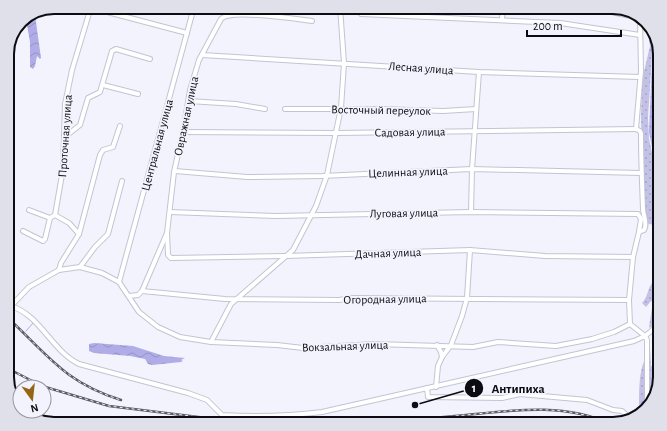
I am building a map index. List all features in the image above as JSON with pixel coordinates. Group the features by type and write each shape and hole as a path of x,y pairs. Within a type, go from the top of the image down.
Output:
{"street":[{"name":"Проточная улица","path":"55,215 63,169 66,136 65,104 89,14"},
{"path":"115,14 187,33"},
{"name":"Центральная улица","path":"119,282 192,14"},
{"path":"211,342 227,308 293,250 311,214 327,175 341,108 344,62 340,14 346,14"},
{"path":"361,14 502,19 560,23 640,35"},
{"path":"502,19 503,14"},
{"name":"Овражная улица","path":"142,291 167,233 175,170 190,90 202,55 221,18 225,15 270,16 312,21"},
{"path":"640,25 640,77 636,129 640,131 641,134 643,212 646,225 644,230 639,232 633,257 629,300 630,324 645,336 647,348 647,398"},
{"path":"66,136 80,125 88,98 100,92 111,54 114,50 150,58"},
{"name":"Лесная улица","path":"202,55 344,62 479,72 640,77"},
{"path":"471,212 472,169 479,72"},
{"path":"103,85 138,94"},
{"path":"189,101 236,104 265,109"},
{"name":"Восточный переулок","path":"285,109 341,108 443,111 476,109"},
{"path":"14,301 30,287 59,270 61,263 79,234 100,155 103,150 113,147 120,126"},
{"name":"Садовая улица","path":"183,132 203,134 636,129"},
{"name":"Целинная улица","path":"175,170 247,177 472,169 641,173"},
{"path":"80,267 95,247 108,234 122,181"},
{"path":"30,210 50,218"},
{"name":"Луговая улица","path":"170,212 276,216 311,214 471,212 638,214 641,219 639,232"},
{"path":"23,231 43,241 46,239 50,218 55,215 69,223 79,234"},
{"name":"Дачная улица","path":"167,233 168,255 171,258 470,250 545,256 633,257"},
{"path":"436,387 437,371 442,357 451,345 467,298 470,250"},
{"name":"Вокзальная улица","path":"59,270 80,267 102,273 119,282 139,312 158,326 180,337 211,342 277,345 303,348 375,344 451,345 473,347 498,342 556,346 592,339 614,332 630,324"},
{"path":"129,296 138,295 142,291"},
{"name":"Огородная улица","path":"142,291 237,298 338,300 352,298 629,300"},
{"path":"14,307 19,308 34,320 47,337 73,361 188,393 207,400 217,408 222,415 270,416 322,412 634,341 645,336 653,330"},
{"path":"437,345 442,357"},
{"path":"427,388 428,397 502,398 520,394 587,400 613,410 622,411 626,415"}],"shaded area":[{"path":"648,34 653,47 648,117 649,139 653,157 653,225 646,223 643,197 641,118 642,80 650,46"},
{"path":"653,281 653,302 651,301 646,307 642,303"},
{"path":"653,302 653,325 650,328"},
{"path":"650,348 653,377 648,396"},
{"path":"645,359 644,402 639,405 640,375"}],"water":[{"path":"35,18 41,58 40,59 37,56 33,69 30,67 30,42 27,25"},
{"path":"653,47 653,152 649,132"},
{"path":"94,343 133,346 164,356 185,358 181,360 183,361 181,362 152,365 148,364 145,359 130,356 94,353 89,351 89,344"}],"waterway":[{"path":"26,331 33,323 30,319"}],"railway":[{"path":"14,324 58,366 71,376 101,393 121,400"},
{"path":"14,372 42,386 109,406 198,417"},
{"path":"440,417 521,410 558,411 593,417"}],"place":[{"name":"Антипиха","path":"415,405"}]}
